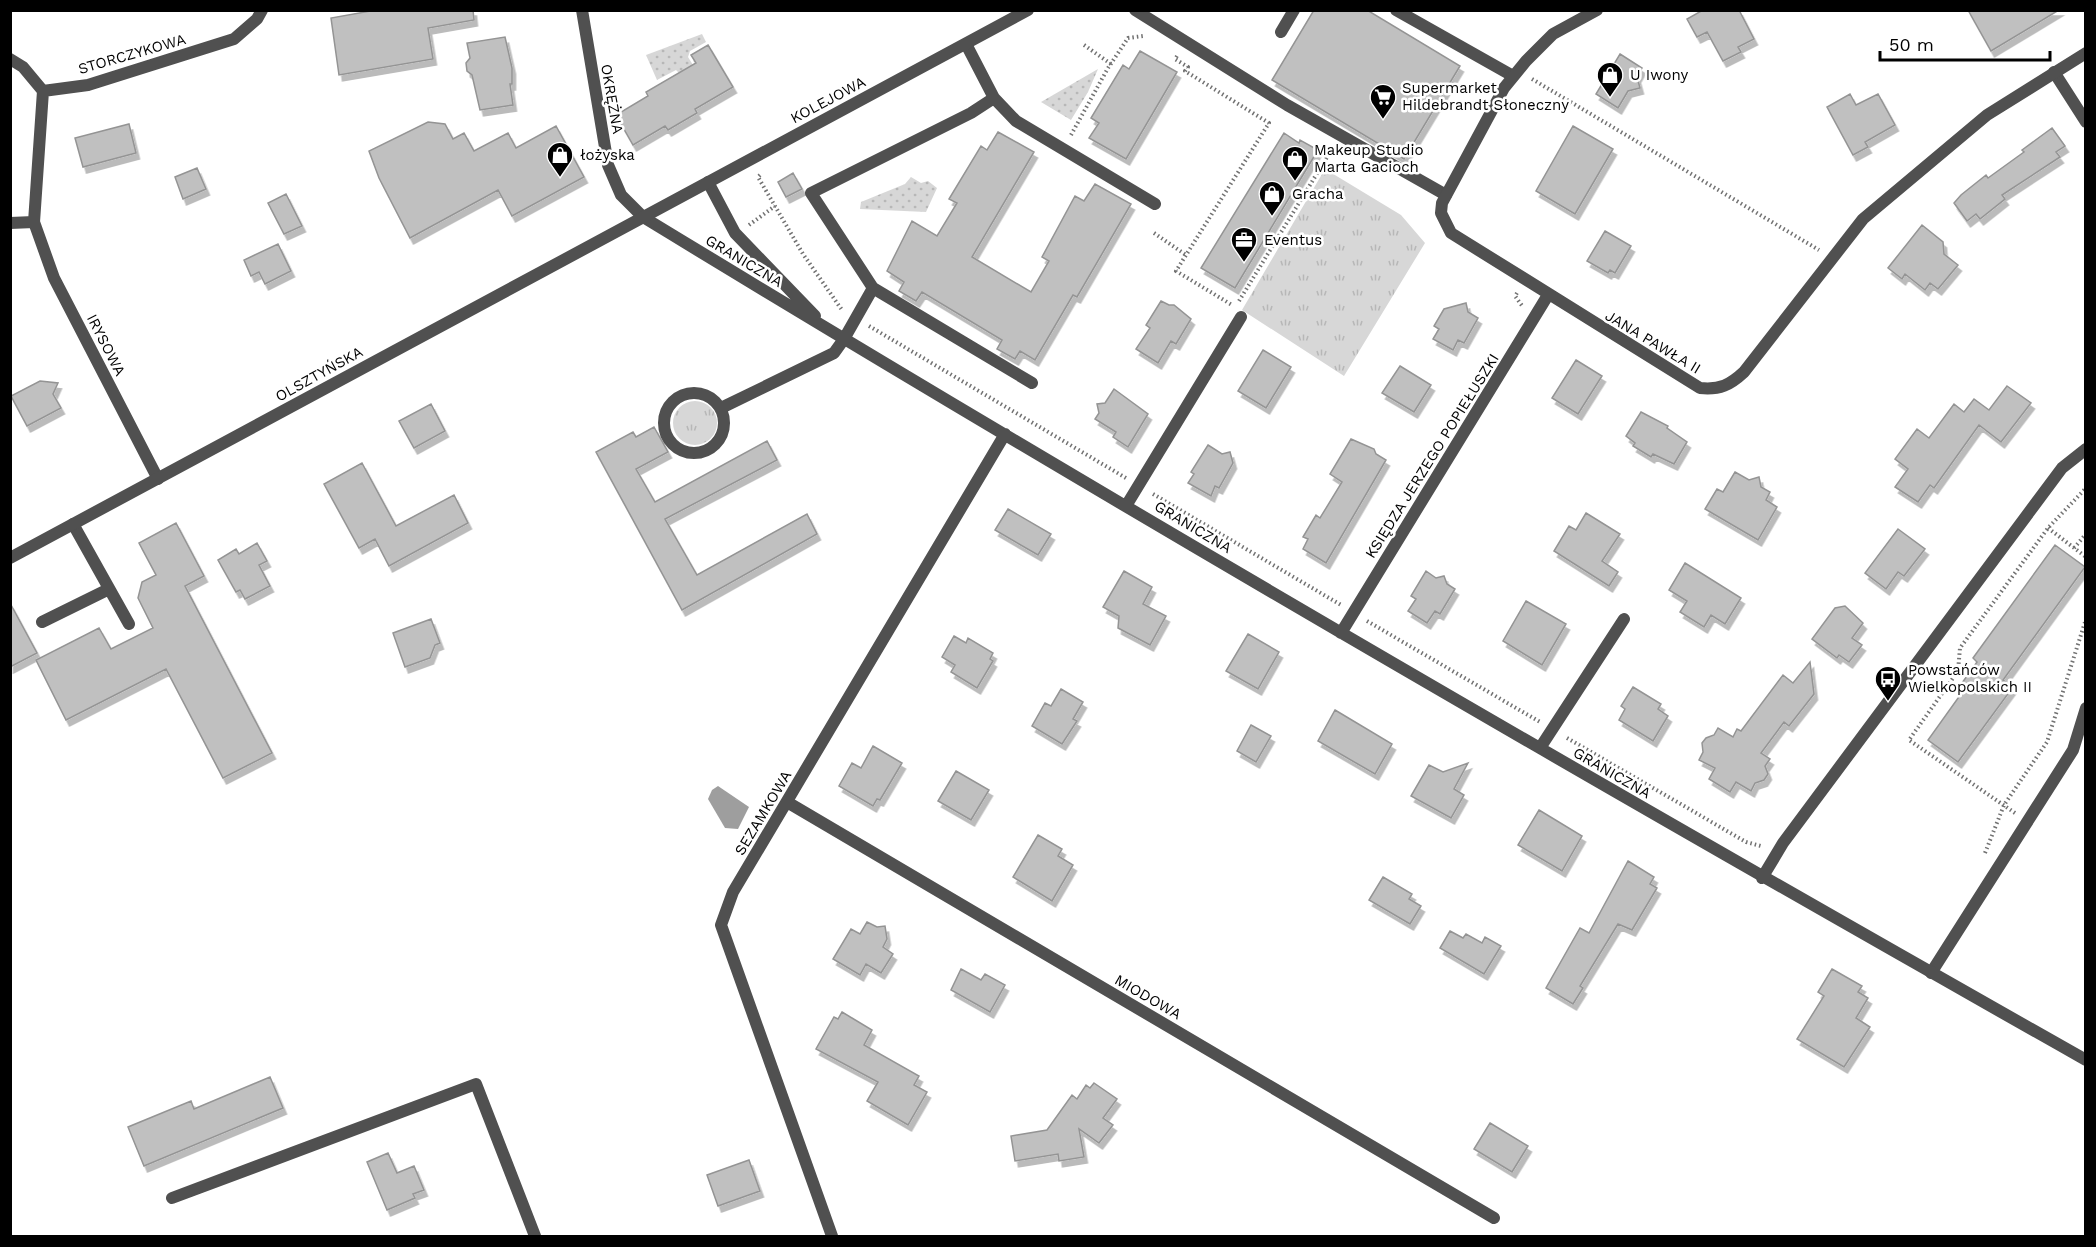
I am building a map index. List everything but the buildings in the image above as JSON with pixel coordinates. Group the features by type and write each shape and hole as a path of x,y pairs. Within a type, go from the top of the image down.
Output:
{"street":[{"name":"STORCZYKOWA","path":"43,91 88,85 234,39 257,18 262,10"},
{"name":"OKRĘŻNA","path":"582,10 608,165 621,195 643,217"},
{"name":"KOLEJOWA","path":"643,217 1028,10"},
{"path":"1135,10 1287,105 1446,195"},
{"path":"1281,32 1294,10"},
{"path":"1396,10 1514,76"},
{"name":"JANA PAWŁA II","path":"1598,10 1553,34 1514,76 1446,195 1441,213 1451,233 1548,296 1700,388 1715,390 1730,384 1744,372 1863,219 1987,115 2085,52"},
{"path":"966,44 994,98 1016,122 1155,204"},
{"path":"10,59 23,67 43,91"},
{"path":"2054,72 2085,122"},
{"name":"IRYSOWA","path":"43,91 34,222 54,278 158,479"},
{"path":"994,98 971,113 811,193 873,288 1032,383"},
{"name":"GRANICZNA","path":"708,182 735,233 831,331"},
{"name":"GRANICZNA","path":"643,217 844,339 1341,633 1762,878 2085,1060"},
{"name":"OLSZTYŃSKA","path":"10,558 643,217"},
{"path":"10,223 34,222"},
{"path":"721,408 834,353 873,288"},
{"name":"KSIĘDZA JERZEGO POPIEŁUSZKI","path":"1341,633 1548,296"},
{"path":"1126,506 1241,317"},
{"path":"695,393 714,400 721,408 724,429 714,447 694,453 675,446 668,438 664,417 675,399 695,393"},
{"name":"SEZAMKOWA","path":"832,1236 721,925 733,891 1005,434"},
{"path":"1762,878 1784,843 2062,468 2085,449"},
{"path":"73,524 129,624"},
{"path":"42,622 109,590"},
{"path":"1540,748 1624,619"},
{"path":"1931,973 2073,750 2085,708"},
{"name":"MIODOWA","path":"787,802 1494,1218"},
{"path":"172,1197 476,1084 535,1236"}],"path":[{"path":"1062,149 1128,38 1149,36"},
{"path":"1184,42 1175,59 1188,67 1185,71 1269,123 1176,271 1235,307 1337,141"},
{"path":"1083,45 1111,64"},
{"path":"1528,77 1822,251"},
{"path":"763,172 758,177 803,254 843,310 1746,842 1760,847 1766,843"},
{"path":"1154,233 1186,255"},
{"path":"2023,818 1909,740 1958,671 1960,648 2048,528 2085,488"},
{"path":"2048,528 2085,557"},
{"path":"2074,548 2085,534"},
{"path":"1983,857 2004,805 2047,742 2085,619"}],"green space":[{"path":"702,34 706,42 690,51 688,57 693,65 680,74 676,70 657,80 646,55"},
{"path":"1098,69 1088,92 1071,120 1041,102"},
{"path":"1325,169 1401,215 1425,243 1344,376 1242,310"},
{"path":"911,177 921,183 928,181 937,188 926,212 860,209 861,202 905,184"},
{"path":"695,401 704,402 711,407 716,414 716,432 711,439 704,444 695,445 686,444 679,439 674,432 673,423 674,414 679,407 686,402"}],"shaded area":[{"path":"718,786 749,807 738,829 725,828 708,799 712,790"}],"place":[{"name":"U Iwony","path":"1610,98"},
{"name":"Supermarket Hildebrandt Słoneczny","path":"1383,120"},
{"name":"łożyska","path":"560,178"},
{"name":"Makeup Studio Marta Gacioch","path":"1295,182"},
{"name":"Gracha","path":"1272,217"},
{"name":"Eventus","path":"1244,263"},
{"name":"Powstańców Wielkopolskich II","path":"1888,702"}]}
